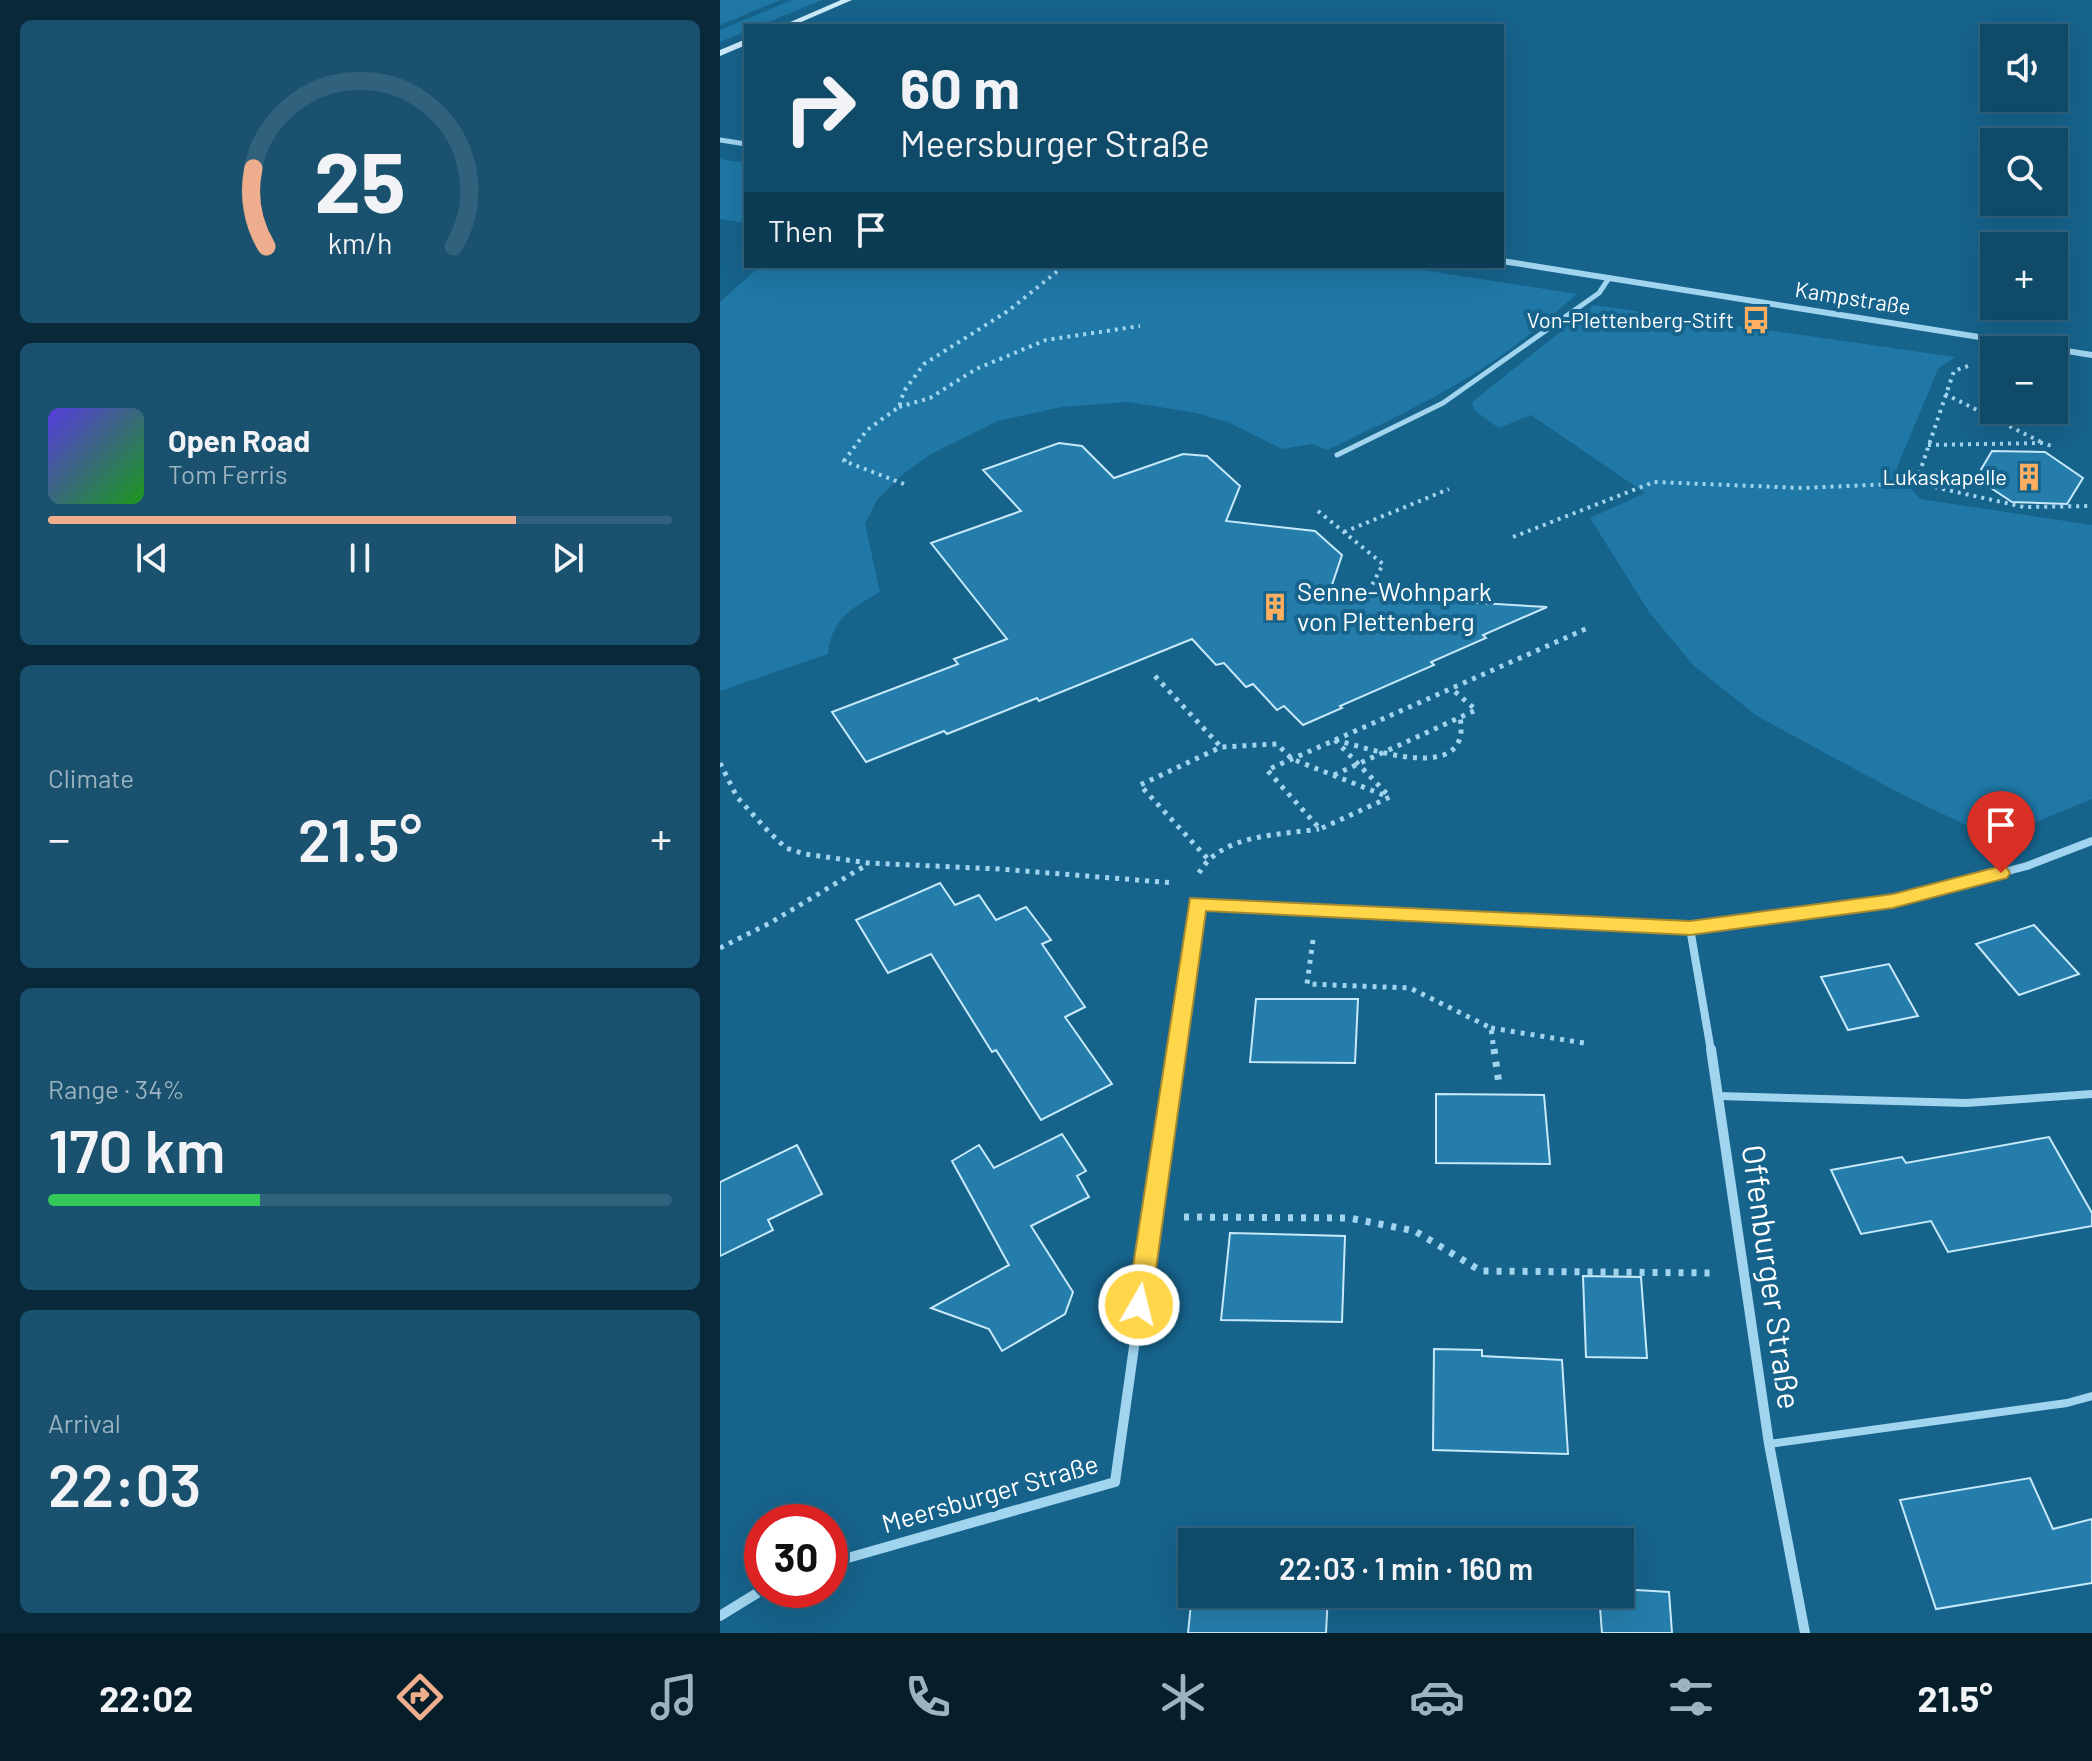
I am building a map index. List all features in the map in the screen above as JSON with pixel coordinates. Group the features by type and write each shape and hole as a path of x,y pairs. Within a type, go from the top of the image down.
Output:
{"main road":[{"path":"790,24 848,0"},
{"path":"720,53 744,43"}],"street":[{"path":"720,140 744,144"},
{"name":"Kampstraße","path":"1504,261 2092,355"},
{"path":"1197,903 1690,928 1893,901 2027,866 2092,841"},
{"name":"Meersburger Straße","path":"848,1558 1115,1482 1197,903"},
{"name":"Offenburger Straße","path":"1690,928 1719,1096 1742,1273 1769,1444 1805,1633"},
{"path":"720,1616 744,1601"}],"lane":[{"path":"1337,455 1456,394 1599,293 1609,278"},
{"path":"1719,1096 1966,1103 2092,1094"},
{"path":"1769,1444 2067,1403 2092,1396"}],"path":[{"path":"899,407 901,398 933,356 1002,316 1062,268"},
{"path":"904,484 844,461 851,447 871,423 899,407 930,398 976,369 1046,340 1140,326"},
{"path":"1916,483 1954,371 1980,362"},
{"path":"1945,394 2055,447"},
{"path":"1928,445 2042,443"},
{"path":"1513,537 1654,482 1802,488 1916,483 2006,508 2061,511 2092,506"},
{"path":"1344,532 1449,489"},
{"path":"1318,511 1383,564 1369,591"},
{"path":"1320,829 1267,770 1590,627"},
{"path":"1155,676 1221,747"},
{"path":"1333,775 1476,710 1452,689"},
{"path":"1335,740 1419,760 1439,757 1456,747 1463,733 1460,717"},
{"path":"1335,740 1390,797"},
{"path":"1207,858 1140,785 1221,747 1277,744 1292,759 1390,797"},
{"path":"720,763 737,797 786,848 868,863 999,869 1197,885"},
{"path":"1197,903 1200,868 1207,858 1225,847 1320,829 1390,797"},
{"path":"720,948 770,923 868,863"},
{"path":"1316,911 1307,984 1410,988 1491,1028 1584,1043"},
{"path":"1491,1028 1499,1084"},
{"path":"1151,1217 1349,1218 1415,1231 1481,1271 1742,1273"}],"shaded area":[{"path":"720,0 780,0 720,25"},
{"path":"792,0 822,0 764,24 744,24 744,32 720,42 720,30"},
{"path":"720,159 744,163 744,223 720,219"},
{"path":"758,268 1410,268 1577,294 1480,370 1424,402 1327,450 1312,444 1282,449 1228,422 1196,413 1129,402 1062,407 998,421 931,454 902,475 877,500 865,524 880,592 860,603 838,623 828,654 720,691 720,302"},
{"path":"1594,305 1955,357 1938,369 1896,470 1920,499 2092,525 2092,799 1995,839 1901,794 1757,716 1694,666 1649,612 1590,518 1645,493 1531,415 1499,428 1475,411 1472,402"}],"building":[{"name":"Senne-Wohnpark von Plettenberg","path":"1059,443 1082,446 1114,478 1183,454 1207,456 1240,486 1226,521 1315,531 1342,555 1329,594 1547,607 1483,635 1486,638 1431,662 1434,665 1303,725 1284,706 1277,710 1253,684 1246,687 1224,663 1216,665 1192,639 1039,701 1037,698 866,762 832,712 958,664 954,659 1007,639 931,543 1021,511 983,470"},
{"name":"Lukaskapelle","path":"1992,451 2045,452 2083,478 2067,504 2012,502 1976,478"},
{"path":"940,883 955,905 979,895 996,920 1026,907 1051,940 1042,944 1085,1007 1065,1017 1112,1084 1041,1120 996,1050 992,1052 931,954 888,973 856,920"},
{"path":"2034,925 2079,974 2019,995 1976,944"},
{"path":"1889,964 1918,1016 1848,1030 1821,977"},
{"path":"1256,999 1358,999 1355,1063 1250,1062"},
{"path":"1436,1094 1544,1095 1550,1164 1436,1163"},
{"path":"1062,1134 1086,1171 1077,1176 1089,1197 1031,1226 1073,1292 1065,1314 1002,1351 989,1329 931,1308 1009,1265 952,1161 979,1145 994,1168"},
{"path":"2049,1137 2092,1213 2092,1226 1948,1252 1931,1221 1861,1234 1831,1170 1902,1157 1906,1163"},
{"path":"797,1145 822,1194 768,1220 773,1230 720,1256 720,1182"},
{"path":"1230,1233 1345,1236 1342,1322 1221,1320"},
{"path":"1583,1276 1641,1277 1647,1358 1586,1357"},
{"path":"1434,1349 1482,1350 1482,1356 1562,1360 1568,1454 1433,1450"},
{"path":"2030,1478 2053,1529 2092,1519 2092,1583 1936,1609 1900,1500"},
{"path":"1634,1590 1669,1592 1672,1633 1602,1633 1600,1608 1634,1608"},
{"path":"1191,1608 1327,1608 1326,1633 1188,1633"}],"place":[{"name":"Von-Plettenberg-Stift","path":"1756,320"},
{"name":"Lukaskapelle","path":"2029,477"},
{"name":"Senne-Wohnpark von Plettenberg","path":"1275,607"}],"route":[{"path":"1139,1305 1197,903 1690,928 1893,901 2001,873"}]}
